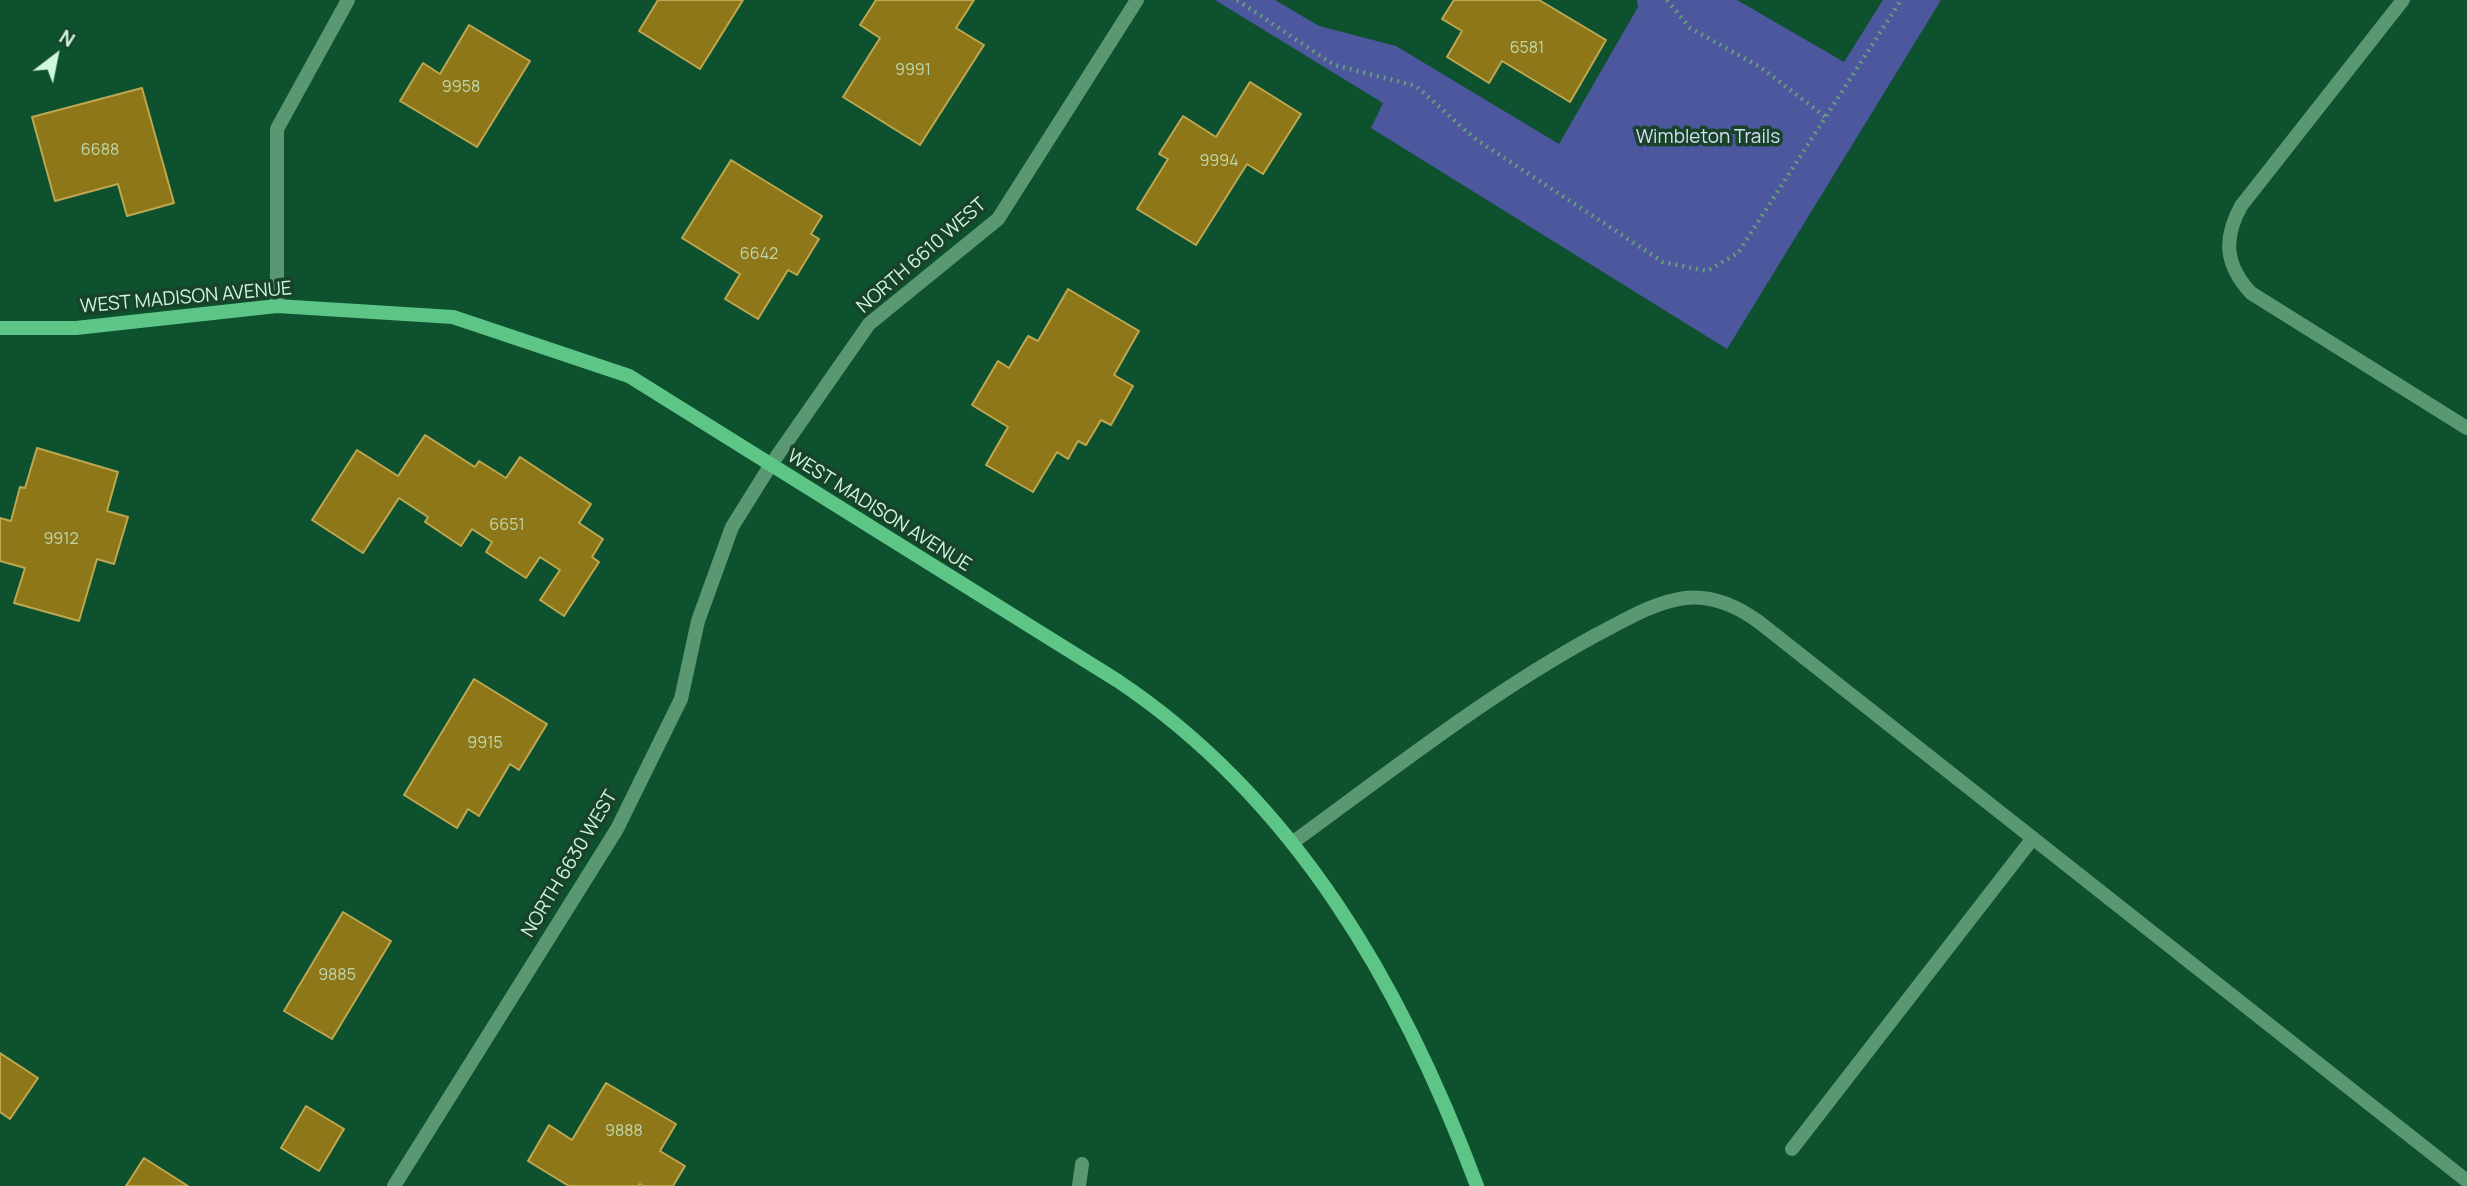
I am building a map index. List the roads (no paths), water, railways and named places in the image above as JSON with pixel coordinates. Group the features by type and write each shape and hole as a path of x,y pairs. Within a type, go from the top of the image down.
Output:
{"street":[{"path":"277,306 277,129 348,0"},
{"name":"NORTH 6610 WEST","path":"770,466 869,324 998,219 1138,0"},
{"path":"2403,0 2241,206 2229,234 2229,250 2232,266 2251,293 2467,428"},
{"name":"WEST MADISON AVENUE","path":"0,328 76,328 277,306 453,317 629,376 1152,704 1194,738 1242,784 1293,844 1339,908 1397,1005 1430,1070 1477,1186"},
{"name":"NORTH 6630 WEST","path":"394,1186 617,830 681,699 698,621 732,527 770,466"},
{"path":"1293,844 1511,685 1611,628 1653,607 1686,598 1723,602 1742,610 1759,622 2467,1181"},
{"path":"1792,1149 2033,838"},
{"path":"1079,1186 1082,1164"}],"park label":[{"name":"Wimbleton Trails","path":"1708,138"}]}
